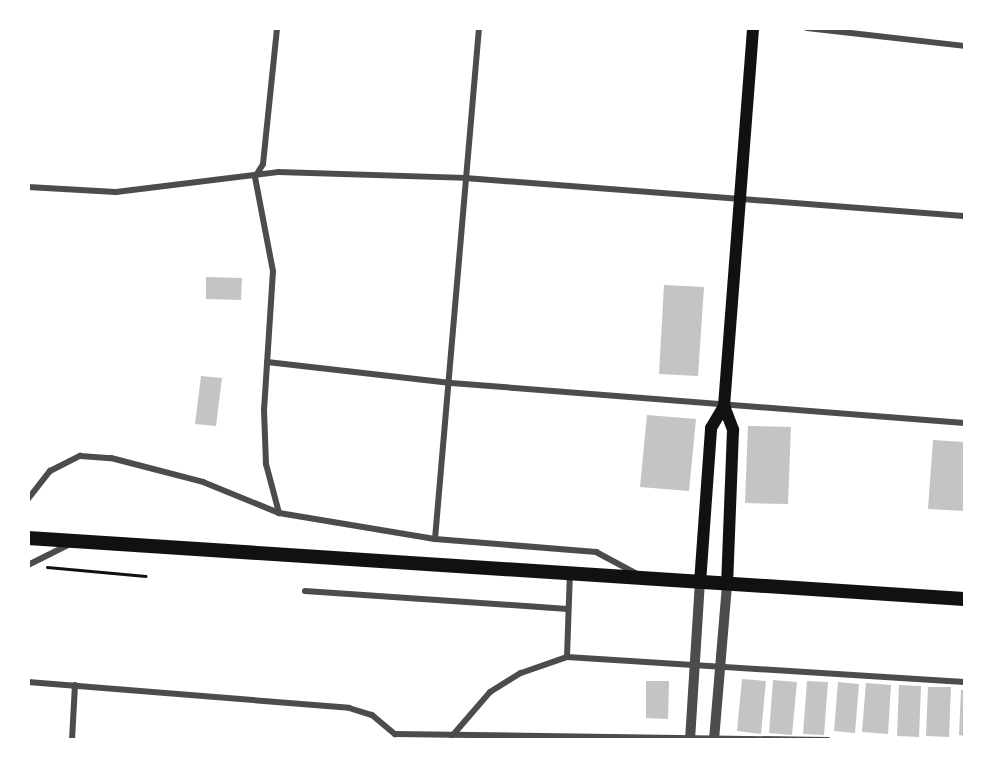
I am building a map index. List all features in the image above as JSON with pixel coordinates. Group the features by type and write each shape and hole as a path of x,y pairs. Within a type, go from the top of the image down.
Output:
{"highway":[{"path":"30,536 700,583 964,599"}],"main road":[{"path":"700,583 711,428 724,406 753,28"},
{"path":"724,406 734,430 727,584"}],"street":[{"path":"277,28 263,164 255,177 273,271 267,362 266,464 279,513"},
{"path":"435,539 451,383 465,178 479,28"},
{"path":"807,28 964,46"},
{"path":"28,187 116,192 255,177 278,172 465,178 964,216"},
{"path":"267,362 451,383 964,423"},
{"path":"28,499 50,471 80,456 111,458 203,482 279,513 435,539 596,552 645,579"},
{"path":"29,565 75,540"},
{"path":"567,657 570,573"},
{"path":"690,738 700,583"},
{"path":"714,738 727,584"},
{"path":"305,591 567,609"},
{"path":"452,736 490,692 530,669 567,657 964,682"},
{"path":"28,682 349,708 372,715 394,737 828,740"},
{"path":"72,740 75,685"}],"path":[{"path":"29,565 146,576"}],"building":[{"path":"206,277 242,278 241,300 206,299"},
{"path":"664,285 704,287 698,376 659,374"},
{"path":"201,376 222,378 216,426 195,424"},
{"path":"647,415 696,419 689,491 640,487"},
{"path":"748,426 791,427 788,504 745,503"},
{"path":"933,440 964,442 964,511 928,509"},
{"path":"742,679 766,681 761,734 737,731"},
{"path":"773,680 797,682 792,735 769,733"},
{"path":"646,681 669,681 668,719 646,718"},
{"path":"807,681 828,682 824,735 803,734"},
{"path":"838,682 859,684 855,733 834,731"},
{"path":"866,683 891,685 888,734 862,732"},
{"path":"899,685 921,686 919,737 897,736"},
{"path":"928,687 951,687 949,737 926,736"},
{"path":"961,690 964,690 964,736 959,735"}]}
